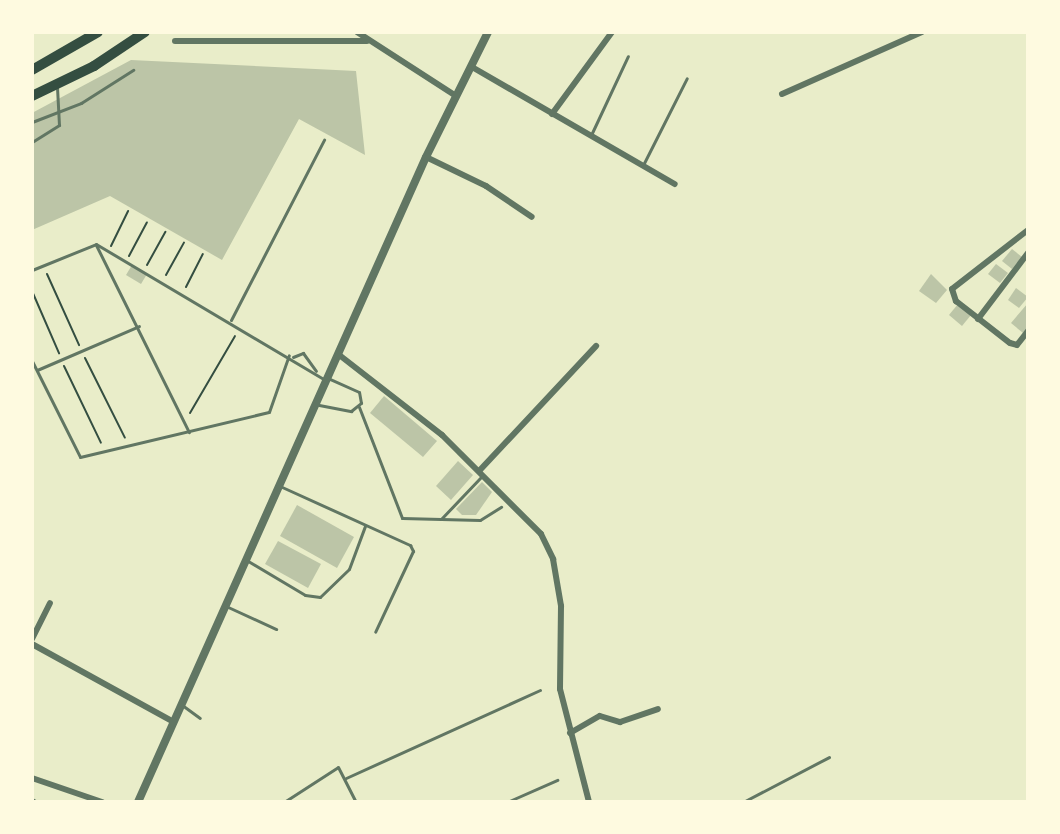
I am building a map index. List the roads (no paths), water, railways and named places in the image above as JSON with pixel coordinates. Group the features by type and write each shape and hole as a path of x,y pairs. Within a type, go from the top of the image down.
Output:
{"highway":[{"path":"32,70 98,32"},
{"path":"32,96 57,86 145,32"}],"street":[{"path":"357,32 456,96"},
{"path":"138,802 228,607 426,157 488,32"},
{"path":"552,114 612,32"},
{"path":"782,94 922,32"},
{"path":"175,41 367,41"},
{"path":"472,67 675,184"},
{"path":"426,157 486,186 532,217"},
{"path":"1028,230 952,289 956,301 1010,343 1017,345 1028,331"},
{"path":"978,319 1028,253"},
{"path":"482,472 596,346"},
{"path":"338,354 482,472 541,534 553,559 561,606 560,689 589,802"},
{"path":"50,603 32,642 174,722"},
{"path":"570,733 600,716 620,722 658,709"},
{"path":"32,778 102,802"}],"lane":[{"path":"591,135 628,56"},
{"path":"32,122 61,111 133,70"},
{"path":"643,165 687,78"},
{"path":"32,142 59,125 61,111 57,86"},
{"path":"231,320 324,140"},
{"path":"96,244 291,356 296,366 316,371"},
{"path":"32,270 96,244"},
{"path":"96,244 189,432"},
{"path":"37,370 139,326"},
{"path":"291,356 303,353 326,379 359,392 359,407 402,518 480,520 501,507"},
{"path":"32,361 80,457 269,412 291,356"},
{"path":"315,404 351,411 359,407"},
{"path":"441,519 482,472"},
{"path":"280,487 403,540 413,551 375,632"},
{"path":"248,561 305,595 320,597 349,569 365,526"},
{"path":"228,607 276,629"},
{"path":"346,778 540,690"},
{"path":"182,705 200,718"},
{"path":"743,802 829,757"},
{"path":"284,802 330,769 338,767 356,802"},
{"path":"507,802 557,780"},
{"path":"290,797 294,802"},
{"path":"32,799 37,802"}]}
